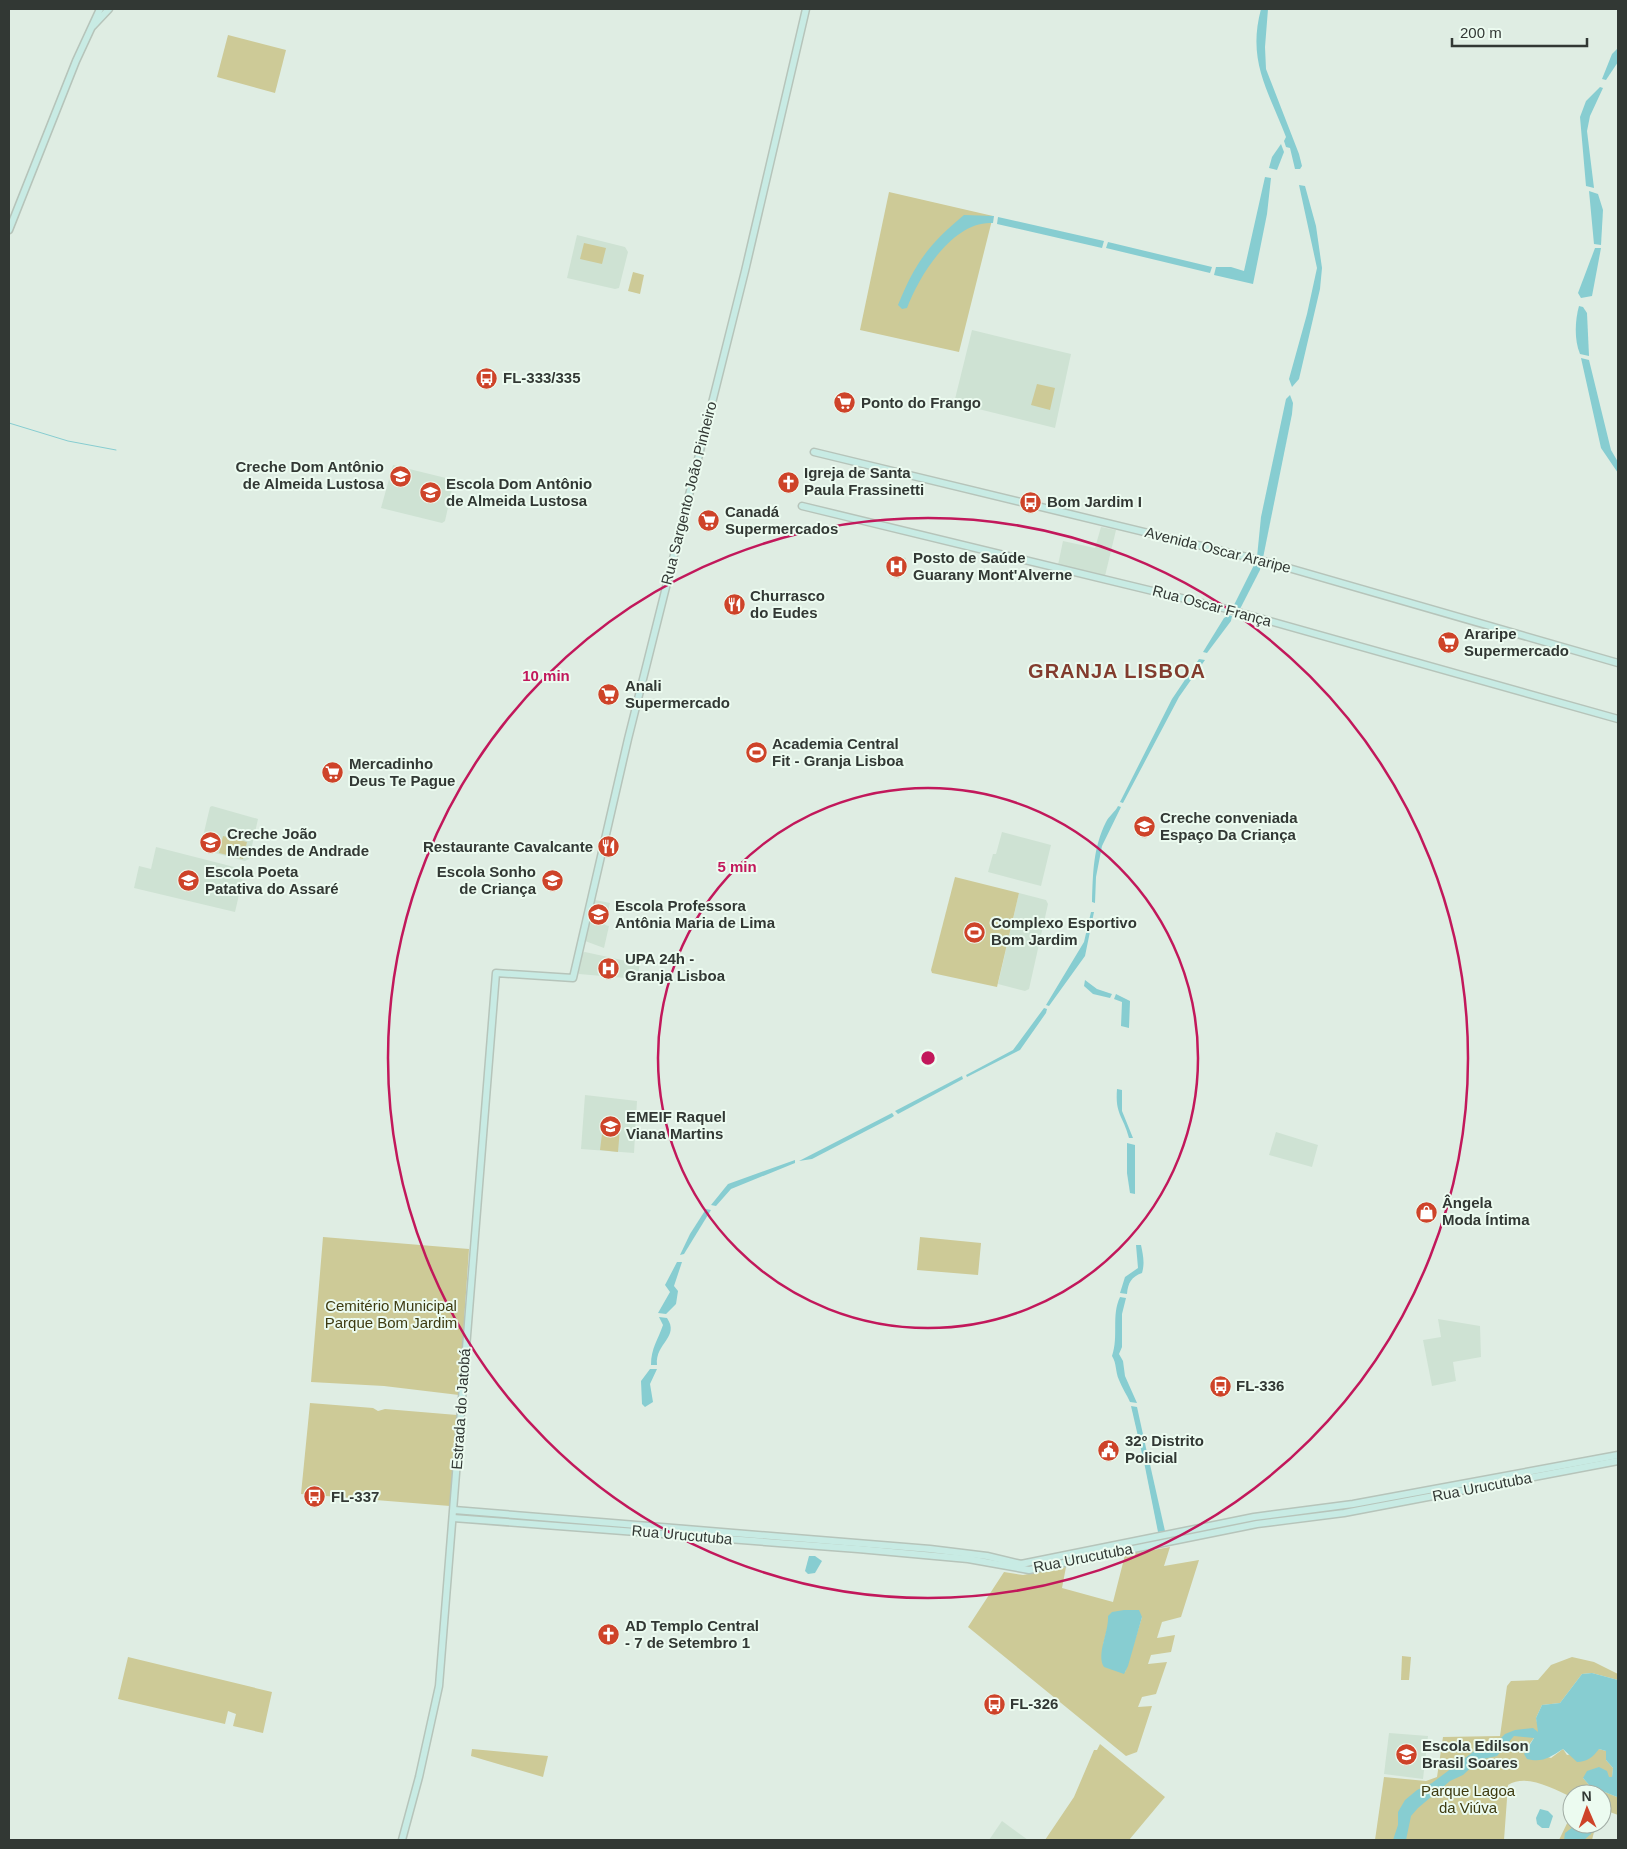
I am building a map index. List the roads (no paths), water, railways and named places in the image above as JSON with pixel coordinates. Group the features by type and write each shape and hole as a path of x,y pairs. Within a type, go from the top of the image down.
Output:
{"street":[{"path":"9,230 90,28 100,9"},
{"path":"90,28 109,9"},
{"name":"Rua Sargento João Pinheiro","path":"496,973 573,978 628,739 745,271 806,9"},
{"name":"Avenida Oscar Araripe","path":"814,452 1266,562 1618,663"},
{"name":"Rua Oscar França","path":"802,506 1227,609 1618,719"},
{"name":"Estrada do Jatobá","path":"402,1840 419,1778 439,1686 454,1514 464,1352 496,973"},
{"name":"Rua Urucutuba","path":"1463,1487 1618,1455"},
{"name":"Rua Urucutuba","path":"454,1514 928,1548 987,1556 1021,1564 1254,1517 1313,1511 1618,1461"}],"water":[{"path":"1261,9 1268,9 1265,47 1266,69 1299,154 1302,166 1300,169 1295,169 1290,148 1286,147 1284,141 1286,137 1266,90 1258,60 1256,44"},
{"path":"1618,48 1618,62 1606,80 1602,79 1612,54"},
{"path":"1600,87 1603,88 1590,116 1587,131 1594,188 1586,186 1580,117 1586,101"},
{"path":"1281,144 1284,152 1277,170 1269,168 1272,157"},
{"path":"1265,177 1271,178 1267,214 1253,284 1214,275 1216,267 1231,267 1244,271"},
{"path":"1299,185 1305,186 1316,226 1322,268 1320,289 1299,379 1292,387 1289,379 1307,314 1317,268"},
{"path":"1589,191 1598,194 1603,210 1601,245 1594,244"},
{"path":"964,215 994,216 993,223 978,224 951,240 929,266 912,295 907,308 902,309 898,305 924,255 941,235"},
{"path":"998,217 1104,241 1102,248 997,224"},
{"path":"1108,242 1212,267 1210,273 1106,248"},
{"path":"1595,248 1601,248 1592,296 1581,298 1578,293"},
{"path":"1579,306 1583,307 1587,313 1589,356 1580,354 1577,343 1576,324"},
{"path":"1581,358 1589,360 1611,450 1618,462 1618,473 1601,448"},
{"path":"1290,395 1293,403 1292,414 1263,558 1257,557 1261,517 1286,399"},
{"path":"1255,563 1261,564 1260,570 1240,609 1233,607"},
{"path":"1229,615 1232,616 1231,621 1207,653 1203,652 1224,618"},
{"path":"1199,659 1205,660 1179,697 1123,803 1120,802 1172,699"},
{"path":"1118,806 1121,807 1102,846 1096,877 1095,903 1092,902 1093,871 1098,841 1106,822"},
{"path":"1091,912 1094,912 1085,956 1049,1006 1046,1005 1084,942"},
{"path":"1085,980 1097,989 1112,994 1110,998 1093,994 1084,986"},
{"path":"1116,994 1130,1001 1129,1028 1121,1026 1122,1002 1114,999"},
{"path":"1044,1008 1047,1009 1046,1013 1020,1050 967,1077 966,1075 1013,1050"},
{"path":"962,1076 963,1079 898,1114 895,1111"},
{"path":"1117,1089 1122,1090 1122,1111 1133,1138 1129,1138 1118,1110"},
{"path":"892,1113 894,1116 891,1118 812,1159 799,1161"},
{"path":"1127,1143 1135,1145 1135,1194 1130,1193 1127,1173"},
{"path":"795,1160 795,1163 731,1189 716,1206 711,1205 728,1184"},
{"path":"706,1209 711,1210 684,1254 680,1255 690,1234"},
{"path":"1136,1245 1141,1245 1144,1262 1142,1273 1135,1276 1131,1281 1127,1294 1120,1293 1125,1277 1138,1268"},
{"path":"677,1262 682,1262 674,1286 678,1291 676,1304 666,1314 658,1313 670,1292 665,1285"},
{"path":"1120,1297 1126,1298 1122,1314 1122,1347 1119,1354 1123,1361 1125,1376 1137,1403 1130,1402 1119,1380 1112,1356 1115,1341 1116,1311"},
{"path":"659,1317 667,1318 671,1330 657,1357 657,1365 651,1365 653,1349 663,1325"},
{"path":"650,1369 657,1369 650,1384 653,1402 645,1407 642,1404 641,1381"},
{"path":"1131,1406 1137,1407 1148,1457 1143,1458"},
{"path":"1149,1460 1165,1531 1158,1532 1144,1462"},
{"path":"809,1556 815,1556 822,1561 815,1573 808,1574 805,1571"},
{"path":"1139,1610 1142,1617 1124,1674 1104,1667 1101,1656 1108,1616 1112,1612"},
{"path":"1592,1673 1618,1680 1617,1797 1612,1795 1612,1784 1588,1784 1583,1778 1587,1771 1599,1767 1607,1771 1609,1777 1612,1777 1613,1768 1606,1760 1606,1751 1599,1749 1590,1758 1581,1762 1577,1762 1563,1749 1546,1759 1533,1760 1527,1759 1524,1754 1534,1738 1514,1736 1497,1756 1479,1760 1463,1775 1450,1781 1418,1808 1411,1816 1406,1840 1393,1840 1398,1825 1398,1812 1405,1800 1417,1790 1432,1783 1477,1749 1493,1746 1505,1734 1515,1730 1533,1728 1538,1732 1536,1718 1542,1705 1560,1703 1582,1674"},
{"path":"1540,1809 1548,1811 1553,1816 1549,1828 1542,1828 1537,1824 1536,1818"},
{"path":"1565,1834 1591,1834 1584,1840 1564,1840"}],"waterway":[{"path":"9,423 68,441 116,450"}],"place":[{"name":"FL-333/335","path":"487,378"},
{"name":"Ponto do Frango","path":"845,403"},
{"name":"Creche Dom Antônio de Almeida Lustosa","path":"400,476"},
{"name":"Igreja de Santa Paula Frassinetti","path":"788,482"},
{"name":"Escola Dom Antônio de Almeida Lustosa","path":"430,493"},
{"name":"Bom Jardim I","path":"1031,502"},
{"name":"Canadá Supermercados","path":"709,521"},
{"name":"Posto de Saúde Guarany Mont'Alverne","path":"897,567"},
{"name":"Churrasco do Eudes","path":"734,605"},
{"name":"Araripe Supermercado","path":"1448,643"},
{"name":"Anali Supermercado","path":"609,695"},
{"name":"Academia Central Fit - Granja Lisboa","path":"756,753"},
{"name":"Mercadinho Deus Te Pague","path":"333,773"},
{"name":"Creche conveniada Espaço Da Criança","path":"1144,827"},
{"name":"Creche João Mendes de Andrade","path":"211,843"},
{"name":"Restaurante Cavalcante","path":"609,847"},
{"name":"Escola Poeta Patativa do Assaré","path":"189,881"},
{"name":"Escola Sonho de Criança","path":"552,881"},
{"name":"Escola Professora Antônia Maria de Lima","path":"599,915"},
{"name":"Complexo Esportivo Bom Jardim","path":"975,932"},
{"name":"UPA 24h - Granja Lisboa","path":"609,968"},
{"name":"EMEIF Raquel Viana Martins","path":"610,1126"},
{"name":"Ângela Moda Íntima","path":"1426,1212"},
{"name":"FL-336","path":"1220,1386"},
{"name":"32º Distrito Policial","path":"1109,1450"},
{"name":"FL-337","path":"315,1497"},
{"name":"AD Templo Central - 7 de Setembro 1","path":"609,1635"},
{"name":"FL-326","path":"994,1704"},
{"name":"Escola Edilson Brasil Soares","path":"1406,1755"}],"district":[{"name":"GRANJA LISBOA","path":"1117,671"}],"park label":[{"name":"Cemitério Municipal Parque Bom Jardim","path":"391,1314"},
{"name":"Parque Lagoa da Viúva","path":"1468,1800"}]}
